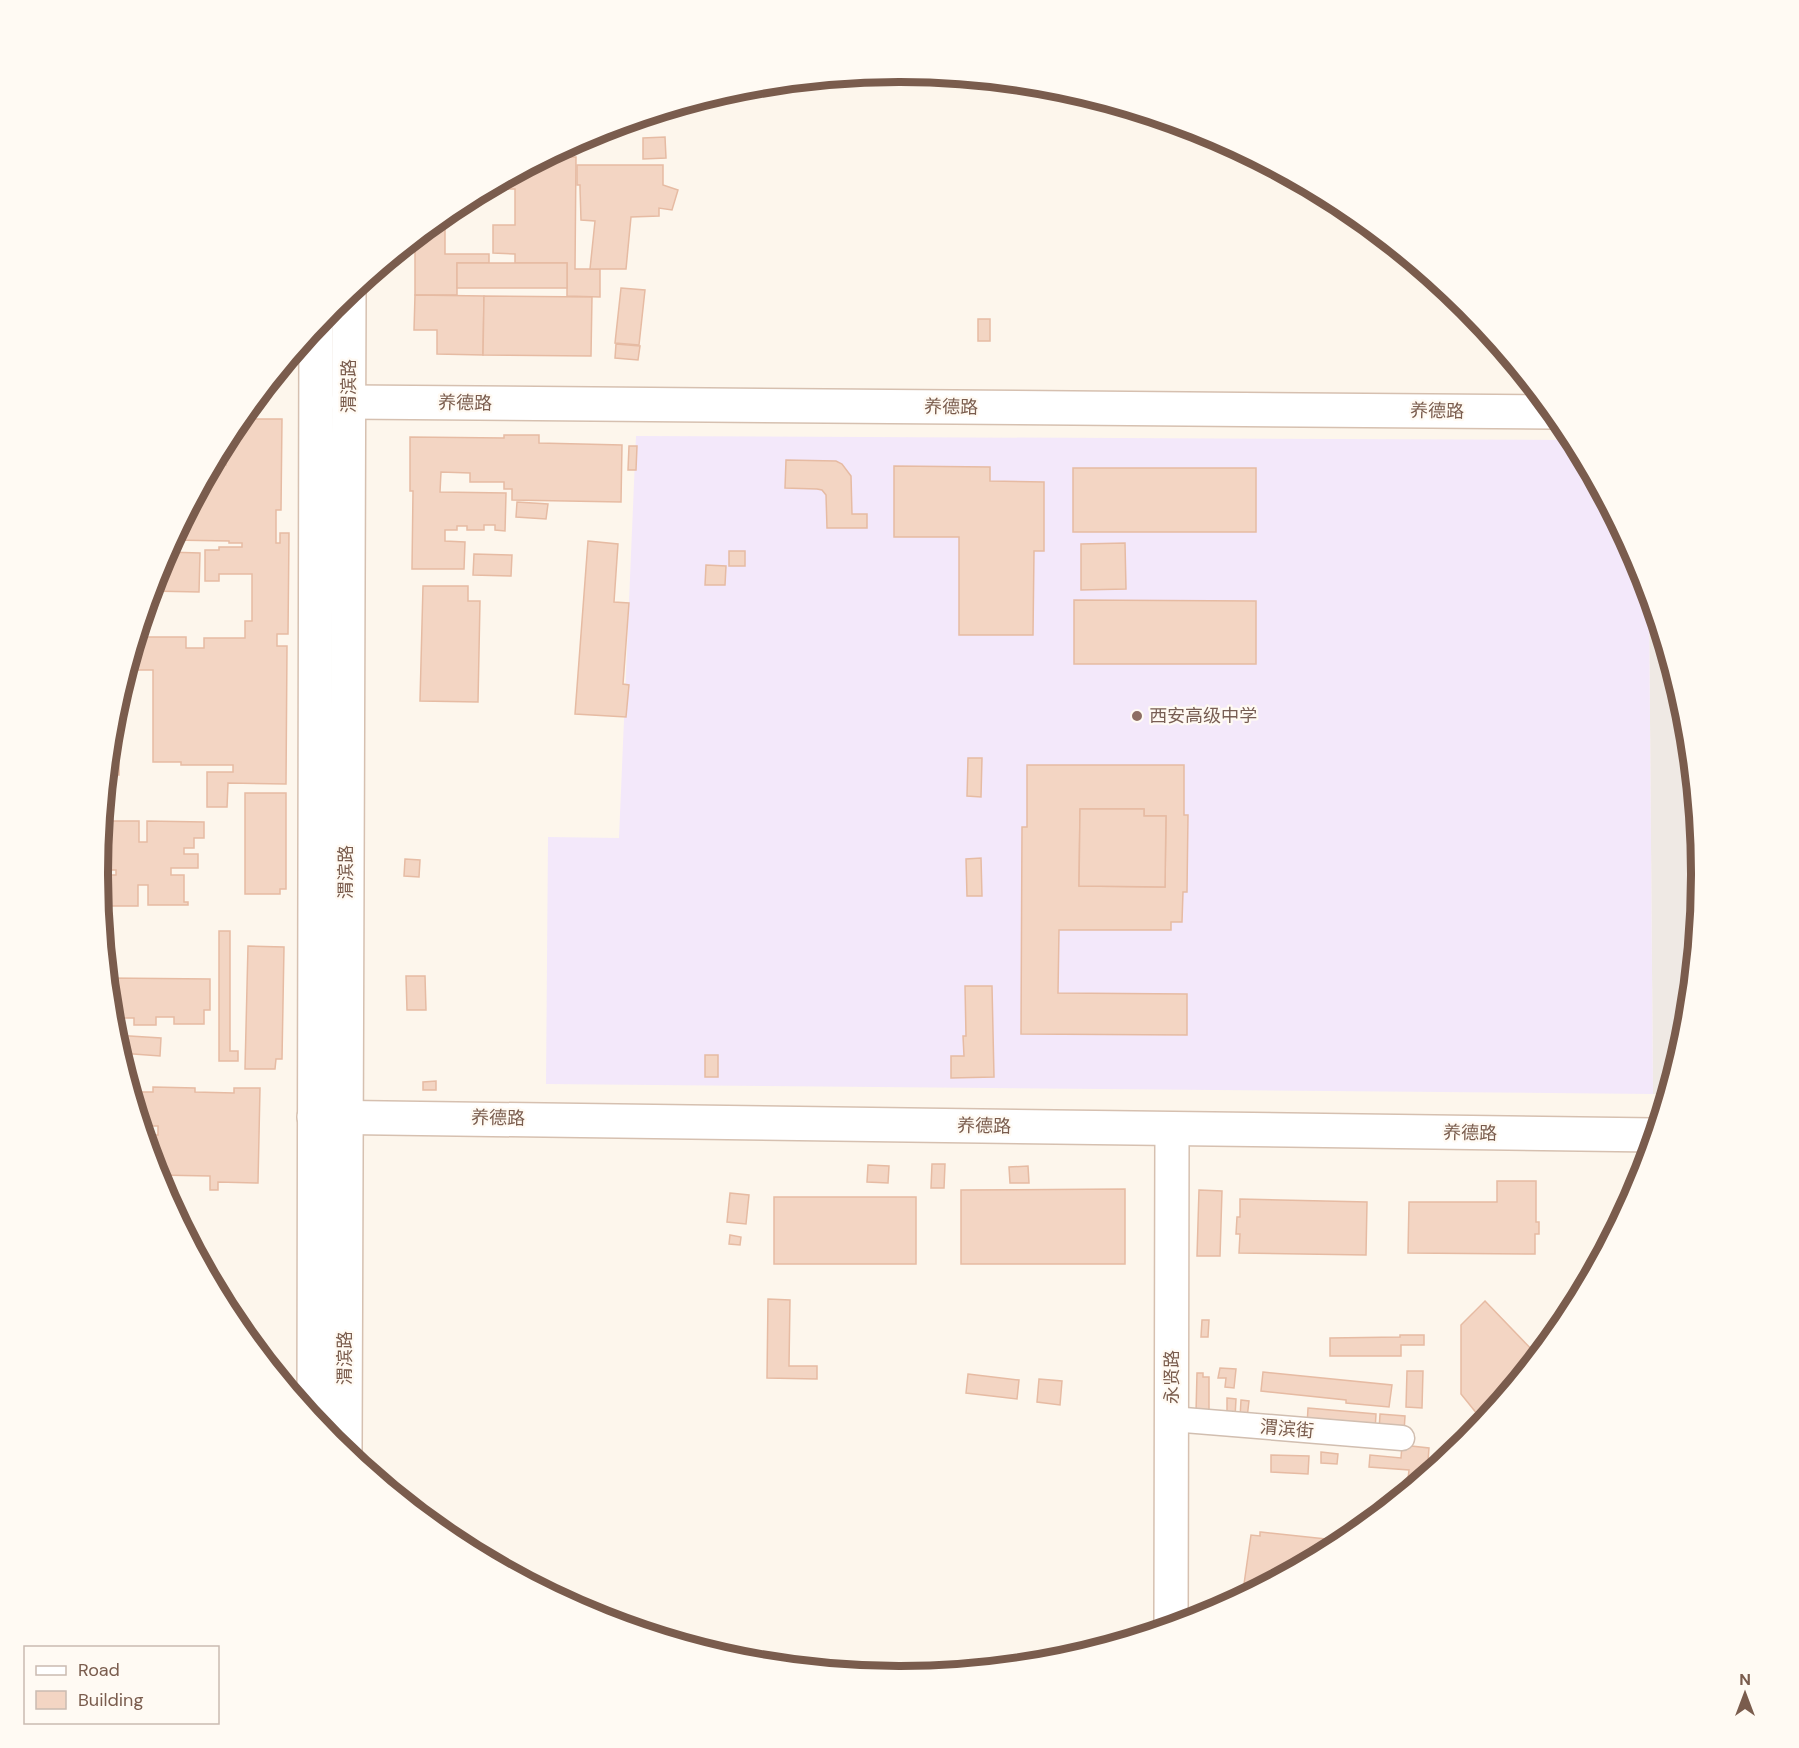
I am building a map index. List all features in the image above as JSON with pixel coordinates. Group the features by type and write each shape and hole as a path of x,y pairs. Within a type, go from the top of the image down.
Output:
{"street":[{"name":"渭滨路","path":"315,1407 330,1116 349,306"},
{"name":"渭滨路","path":"316,339 330,1116 339,1433"},
{"name":"养德路","path":"348,402 1542,412"},
{"name":"养德路","path":"330,1116 1646,1135"},
{"name":"永贤路","path":"1171,1617 1172,1129"},
{"name":"渭滨街","path":"1172,1419 1402,1438"}],"shaded area":[{"name":"西安高级中学","path":"636,436 1562,440 1609,524 1631,571 1649,621 1653,1094 546,1084 548,837 619,838"},
{"path":"1649,621 1676,720 1689,822 1691,874 1689,926 1676,1028 1659,1094 1653,1094"}],"building":[{"path":"665,137 666,158 643,159 643,138"},
{"path":"565,157 576,157 575,269 600,269 600,297 567,296 567,263 515,263 515,254 493,253 493,225 515,225 515,189 504,189 549,164"},
{"path":"577,165 663,165 663,185 678,190 672,210 659,208 659,216 631,217 626,269 590,269 595,221 581,220"},
{"path":"445,227 445,254 489,254 489,263 457,263 457,295 415,295 415,248"},
{"path":"457,263 567,263 567,288 457,288"},
{"path":"621,288 645,290 639,345 615,343"},
{"path":"415,295 484,296 483,355 437,354 437,330 414,330"},
{"path":"484,296 592,297 591,356 483,355"},
{"path":"978,319 990,319 990,341 978,341"},
{"path":"616,344 640,346 638,360 615,358"},
{"path":"252,419 282,419 281,510 276,510 276,543 280,543 280,533 289,533 288,634 277,634 277,646 287,646 286,784 228,783 227,807 207,807 207,772 233,772 233,765 181,765 181,762 153,762 153,670 135,670 145,637 186,637 186,648 204,648 204,638 245,638 245,621 252,621 252,574 219,574 219,581 205,581 205,550 219,550 219,547 242,547 242,543 182,540 214,478 222,465 226,465 226,458"},
{"path":"504,435 539,435 539,443 622,445 621,502 512,500 512,489 504,489 504,482 470,482 470,473 441,472 440,492 506,493 505,531 495,530 495,525 484,525 484,530 467,530 467,526 457,526 457,530 445,530 445,541 465,542 464,569 412,569 413,491 410,491 410,437 504,438"},
{"path":"629,446 637,446 636,470 628,470"},
{"path":"786,460 836,461 842,464 851,476 852,514 867,514 867,528 827,528 826,495 822,490 817,489 785,488"},
{"path":"894,466 990,467 990,481 1044,482 1044,551 1034,551 1033,635 959,635 959,537 894,537"},
{"path":"1073,468 1256,468 1256,532 1073,532"},
{"path":"517,502 548,504 546,519 516,517"},
{"path":"588,541 618,544 614,602 629,603 623,684 629,685 626,717 575,714"},
{"path":"1125,543 1126,589 1081,590 1081,544"},
{"path":"729,551 745,551 745,566 729,566"},
{"path":"177,552 200,553 199,592 161,591"},
{"path":"474,554 512,555 511,576 473,575"},
{"path":"706,565 726,566 725,585 705,585"},
{"path":"423,586 468,586 468,601 480,601 478,702 420,701"},
{"path":"1074,600 1256,601 1256,664 1074,664"},
{"path":"118,754 119,754 119,775 115,775"},
{"path":"968,758 982,758 981,797 967,796"},
{"path":"1027,765 1184,765 1184,815 1188,815 1187,892 1183,892 1182,922 1171,922 1171,930 1059,930 1058,993 1187,994 1187,1035 1021,1034 1022,827 1027,827","holes":["1080,809 1144,809 1144,816 1166,816 1165,887 1079,886"]},
{"path":"245,793 286,793 286,889 280,889 280,894 245,894"},
{"path":"1080,809 1144,809 1144,816 1166,816 1165,887 1079,886"},
{"path":"110,821 139,821 139,842 147,842 147,821 204,822 204,838 194,838 194,848 184,848 184,854 198,854 198,868 171,868 171,875 184,875 184,902 188,902 188,905 148,905 148,885 138,885 138,906 109,906 108,875 116,875 116,870 108,870"},
{"path":"981,858 982,896 967,896 966,859"},
{"path":"405,859 420,860 419,877 404,876"},
{"path":"219,931 230,931 230,1051 238,1051 238,1061 219,1061"},
{"path":"248,946 284,947 282,1059 276,1059 275,1069 245,1069"},
{"path":"406,976 425,976 426,1010 407,1010"},
{"path":"115,978 210,979 210,1010 204,1010 204,1024 174,1024 174,1017 156,1017 156,1025 134,1025 134,1018 121,1018"},
{"path":"965,986 992,986 994,1077 951,1078 951,1056 964,1056"},
{"path":"125,1036 161,1038 160,1056 129,1054"},
{"path":"705,1055 718,1055 718,1077 705,1077"},
{"path":"436,1081 436,1090 423,1090 423,1082"},
{"path":"153,1087 195,1088 195,1092 234,1093 234,1088 260,1088 258,1183 218,1182 218,1190 210,1190 210,1176 167,1175 153,1135 158,1135 158,1126 149,1126 139,1092 153,1092"},
{"path":"932,1164 945,1164 944,1188 931,1188"},
{"path":"868,1165 889,1166 888,1183 867,1182"},
{"path":"1028,1166 1029,1183 1010,1183 1009,1167"},
{"path":"1497,1181 1536,1181 1536,1222 1539,1222 1539,1234 1535,1234 1535,1254 1408,1253 1409,1202 1497,1202"},
{"path":"1125,1189 1125,1264 961,1264 961,1190"},
{"path":"1199,1190 1222,1191 1220,1256 1197,1256"},
{"path":"730,1193 749,1195 746,1224 727,1222"},
{"path":"774,1197 916,1197 916,1264 774,1264"},
{"path":"1240,1199 1367,1202 1366,1255 1239,1253 1240,1234 1236,1234 1237,1217 1240,1217"},
{"path":"730,1235 741,1237 740,1245 729,1244"},
{"path":"768,1299 790,1300 789,1366 817,1366 817,1379 767,1378"},
{"path":"1485,1301 1532,1350 1478,1414 1461,1394 1461,1325"},
{"path":"1202,1320 1209,1320 1208,1337 1201,1337"},
{"path":"1400,1335 1424,1335 1424,1345 1401,1345 1401,1356 1330,1356 1330,1338 1400,1337"},
{"path":"1220,1368 1236,1369 1234,1388 1225,1387 1226,1378 1218,1378"},
{"path":"1407,1371 1423,1371 1422,1408 1406,1407"},
{"path":"1263,1372 1392,1385 1389,1407 1261,1391"},
{"path":"1197,1373 1203,1373 1203,1377 1209,1377 1209,1413 1196,1413"},
{"path":"968,1374 1019,1380 1017,1399 966,1393"},
{"path":"1039,1379 1062,1381 1060,1405 1037,1402"},
{"path":"1227,1398 1236,1399 1235,1417 1227,1417"},
{"path":"1241,1400 1249,1401 1247,1418 1240,1418"},
{"path":"1308,1408 1376,1414 1375,1431 1307,1426"},
{"path":"1380,1414 1405,1416 1404,1432 1379,1431"},
{"path":"1402,1445 1429,1448 1428,1463 1409,1479 1409,1470 1369,1467 1370,1455 1401,1458"},
{"path":"1321,1452 1338,1454 1337,1464 1321,1463"},
{"path":"1271,1455 1309,1456 1308,1474 1271,1472"},
{"path":"1260,1532 1327,1539 1244,1587 1251,1535 1260,1536"}],"place":[{"name":"西安高级中学","path":"1137,716"}]}
